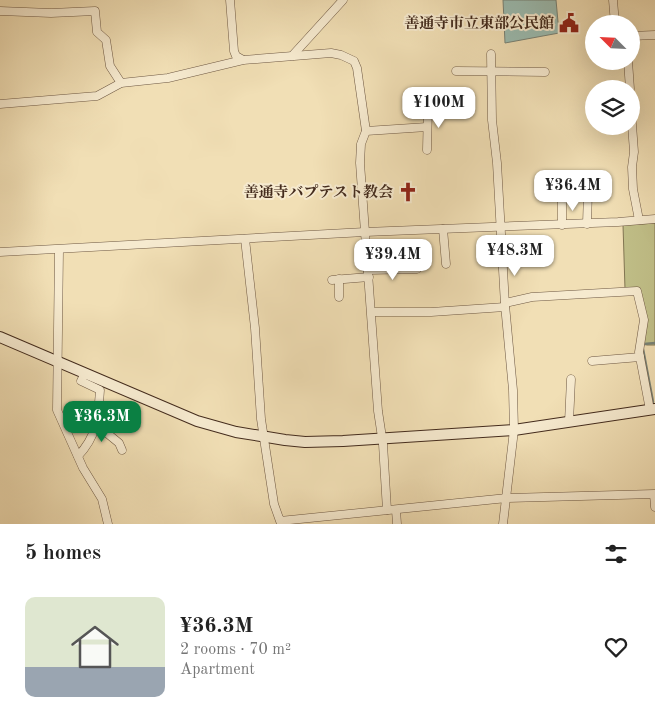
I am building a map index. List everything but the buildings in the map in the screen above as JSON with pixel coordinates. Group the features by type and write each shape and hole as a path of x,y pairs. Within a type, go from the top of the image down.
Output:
{"street":[{"path":"230,0 234,51 236,56 243,60"},
{"path":"292,56 343,0"},
{"path":"613,0 615,15"},
{"path":"0,11 51,13 95,11 97,32 106,40 110,66 121,83"},
{"path":"640,36 655,35"},
{"path":"0,104 98,96 121,83 168,78 243,60 331,53 341,54 354,60 357,68 366,131 361,144 360,163 378,411 392,510 397,524"},
{"path":"491,54 492,120 502,227 505,305 508,341 511,352 514,430 503,524"},
{"path":"456,71 545,72"},
{"path":"427,150 428,107"},
{"path":"366,131 428,127"},
{"path":"633,135 633,189 639,220"},
{"path":"587,224 588,191"},
{"path":"562,199 562,225"},
{"path":"0,252 365,232 587,224 655,219"},
{"path":"444,229 446,264"},
{"path":"245,239 255,328 261,419 274,504 280,521 506,498 654,494 655,507"},
{"path":"59,250 57,410 78,456 102,498 108,524"},
{"path":"339,297 336,280 369,274 417,269"},
{"path":"0,337 197,421 264,438 305,442 514,430 652,409 639,352 644,320 637,291 532,297 505,305 431,312 372,312"},
{"path":"592,361 640,357"},
{"path":"78,456 92,437 97,425 100,390 81,381 84,373"},
{"path":"569,422 571,379"},
{"path":"97,425 119,443 122,450"}],"shaded area":[{"path":"655,223 655,345 647,345 643,344 639,288 625,289 623,225"}],"water":[{"path":"503,0 556,0 559,33 505,43"}],"waterway":[{"path":"644,344 655,343"},
{"path":"643,349 653,402"}],"place":[{"name":"善通寺市立東部公民館","path":"569,23"},
{"name":"善通寺バプテスト教会","path":"408,192"}]}
